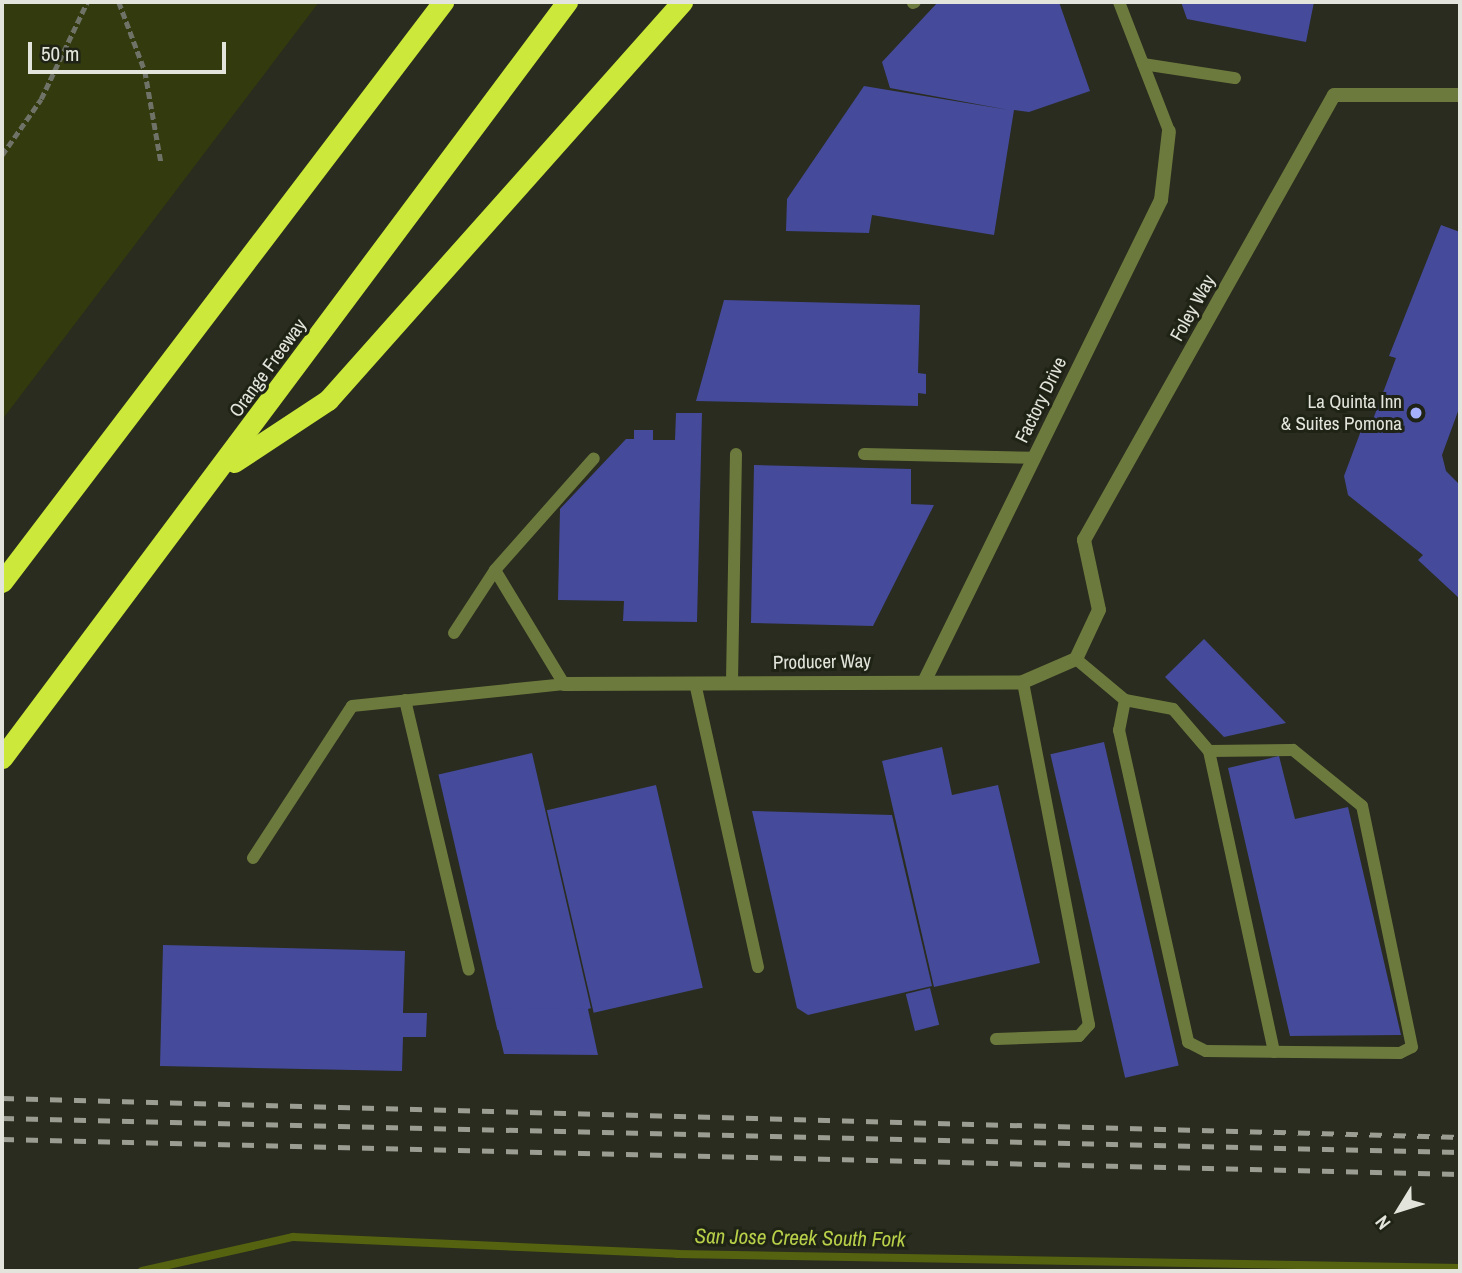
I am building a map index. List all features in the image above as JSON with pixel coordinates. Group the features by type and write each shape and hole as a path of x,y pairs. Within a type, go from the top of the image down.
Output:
{"highway":[{"path":"2,582 443,2"},
{"name":"Orange Freeway","path":"2,758 221,470 567,2"},
{"path":"221,470 328,400 682,2"}],"street":[{"name":"Foley Way","path":"1076,659 1100,610 1084,540 1334,95 1460,95"},
{"name":"Factory Drive","path":"925,680 1161,200 1169,131"},
{"name":"Producer Way","path":"564,684 925,680 1023,682 1076,659"}],"lane":[{"path":"1119,2 1169,131"},
{"path":"1143,64 1235,78"},
{"path":"732,682 736,454"},
{"path":"864,454 1034,458"},
{"path":"453,633 495,570 594,458"},
{"path":"253,858 352,706 564,684 495,570"},
{"path":"1076,659 1125,700 1172,709 1209,751 1274,1052"},
{"path":"695,682 758,967"},
{"path":"996,1039 1079,1036 1089,1024 1023,682"},
{"path":"405,700 469,971"},
{"path":"1125,700 1119,730 1188,1042 1206,1051 1400,1053 1412,1047 1412,1031 1362,806 1293,750 1209,751"}],"path":[{"path":"2,155 41,99 87,2"},
{"path":"119,2 145,71 161,162"}],"green space":[{"path":"2,2 319,2 2,420"}],"building":[{"path":"938,2 1059,2 1090,91 1029,112 1014,110 994,235 872,215 869,233 786,231 787,199 864,86 1009,110 890,88 882,62"},
{"path":"1181,2 1314,2 1306,42 1187,19"},
{"name":"La Quinta Inn & Suites Pomona","path":"1441,225 1460,232 1460,406 1442,455 1446,471 1460,485 1460,599 1418,560 1423,555 1348,495 1344,476 1365,420 1372,422 1396,358 1389,356"},
{"path":"724,300 920,305 918,373 926,374 926,394 918,393 918,406 696,401"},
{"path":"676,413 702,413 697,622 623,621 624,601 558,600 560,509 626,439 634,439 634,430 653,430 653,440 675,440"},
{"path":"754,465 911,469 911,504 934,505 873,626 751,623"},
{"path":"1204,639 1286,723 1224,737 1165,677"},
{"path":"1104,742 1179,1065 1125,1078 1050,754"},
{"path":"942,747 952,795 998,785 1040,963 934,987 882,761"},
{"path":"532,753 591,1008 497,1030 438,775"},
{"path":"1279,756 1295,819 1348,807 1401,1035 1290,1036 1228,768"},
{"path":"656,785 703,988 594,1013 547,810"},
{"path":"752,811 892,815 932,986 808,1015 797,1008"},
{"path":"163,945 405,951 403,1013 427,1013 426,1037 403,1037 402,1071 160,1066"},
{"path":"930,988 939,1025 915,1031 906,994"},
{"path":"493,1008 588,1009 598,1055 504,1054"}],"waterway":[{"name":"San Jose Creek South Fork","path":"142,1271 293,1237 677,1254 1460,1268"}],"railway":[{"path":"2,1098 1460,1137"},
{"path":"2,1118 1460,1152"},
{"path":"2,1139 1460,1174"}],"place":[{"name":"La Quinta Inn & Suites Pomona","path":"1416,413"}]}
